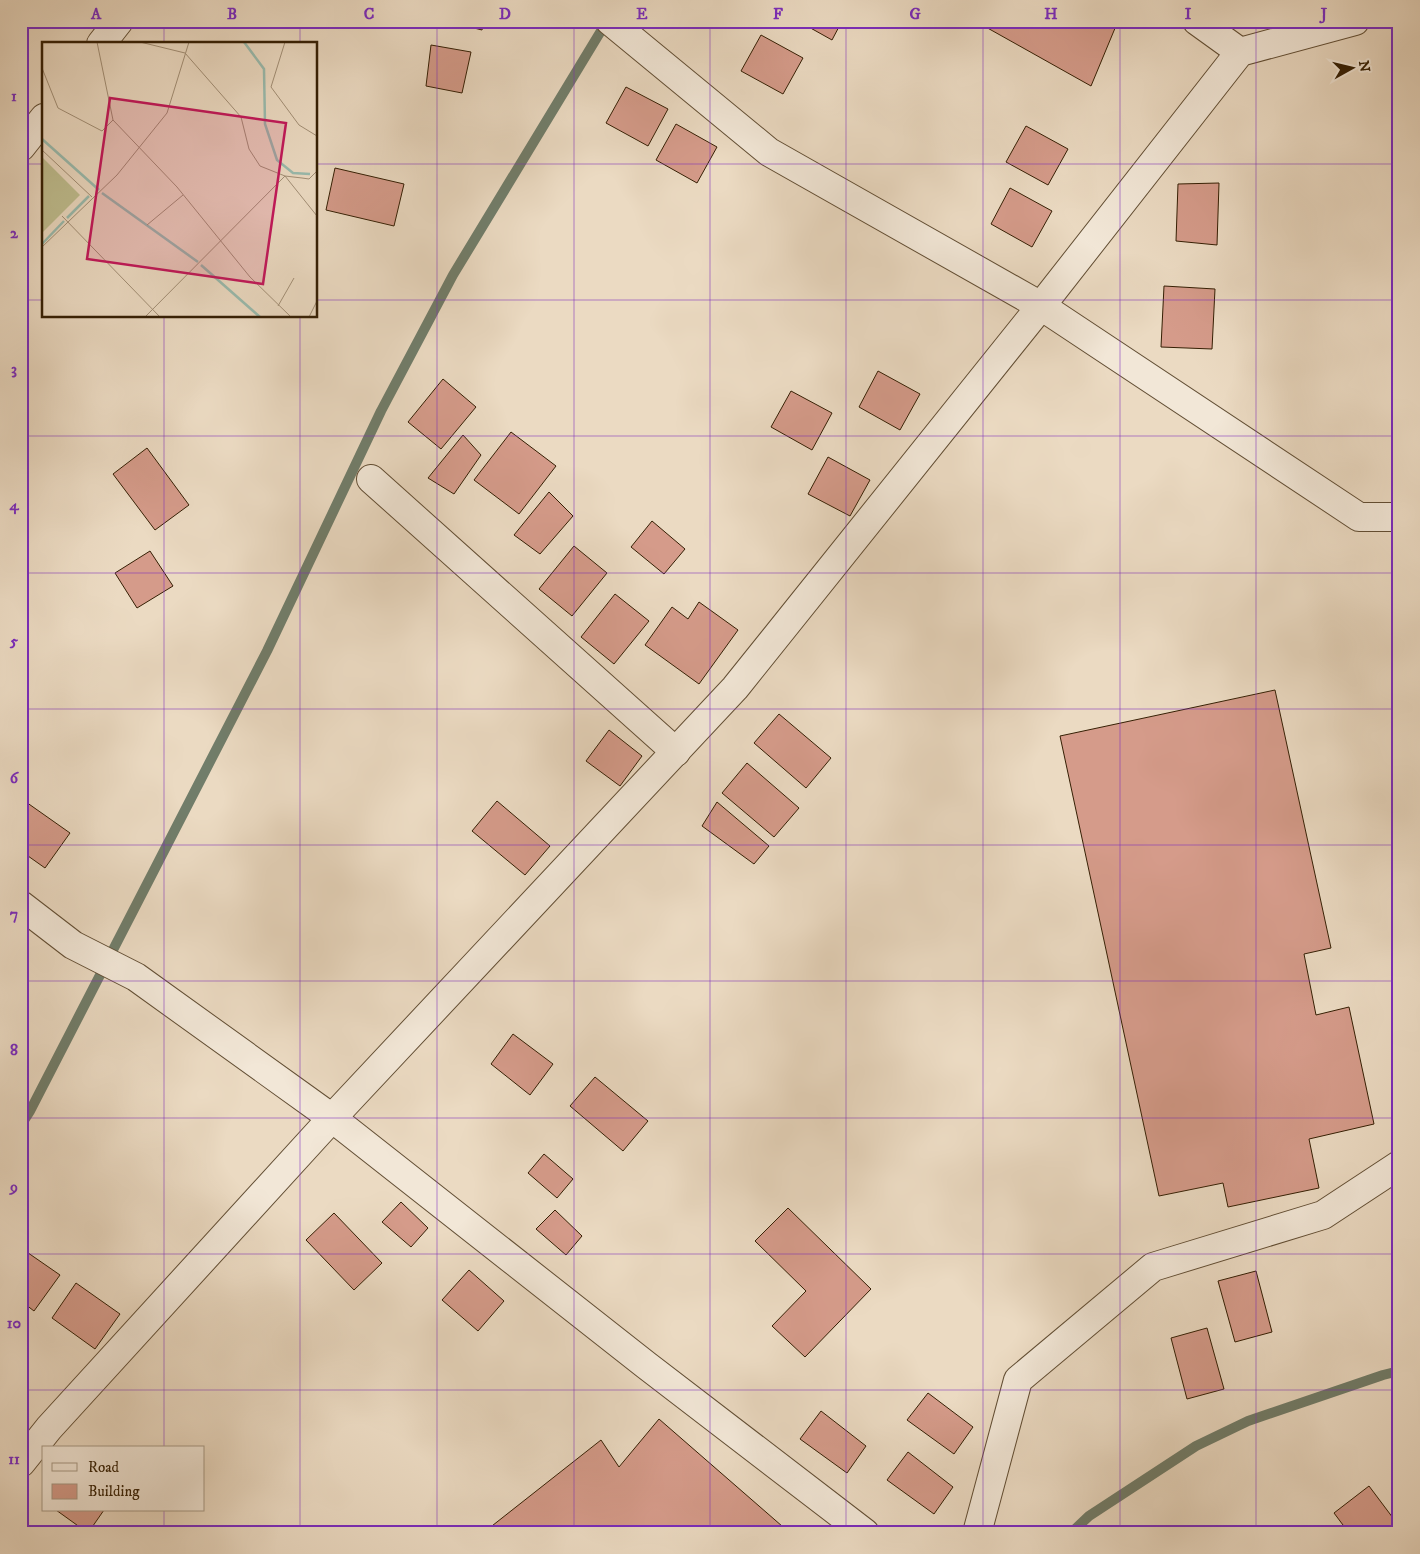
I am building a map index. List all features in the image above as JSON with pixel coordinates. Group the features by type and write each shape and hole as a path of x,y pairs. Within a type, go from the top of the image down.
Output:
{"street":[{"path":"103,42 119,21"},
{"path":"610,21 769,152 1041,306 1359,517 1399,517"},
{"path":"1197,21 1240,52"},
{"path":"21,1463 49,1428 332,1118 735,688 1041,306 1240,52 1355,21"},
{"path":"21,146 42,120"},
{"path":"371,479 676,752"},
{"path":"21,905 73,945 136,976 332,1118 864,1533"},
{"path":"977,1533 1018,1380 1153,1267 1323,1214 1399,1165"}],"building":[{"path":"446,21 484,21 482,30"},
{"path":"798,21 842,21 832,40"},
{"path":"975,21 1118,21 1091,86"},
{"path":"761,35 803,58 783,94 741,71"},
{"path":"431,45 471,52 462,93 426,86"},
{"path":"626,87 668,109 648,146 606,123"},
{"path":"676,124 717,147 697,183 656,160"},
{"path":"1026,126 1068,149 1048,185 1006,162"},
{"path":"335,168 404,184 394,226 326,210"},
{"path":"1219,183 1217,245 1176,241 1178,184"},
{"path":"1010,188 1052,211 1032,247 991,224"},
{"path":"1164,286 1215,289 1212,349 1161,347"},
{"path":"878,371 920,394 900,430 859,407"},
{"path":"443,379 476,407 441,449 408,422"},
{"path":"791,391 832,413 812,450 771,427"},
{"path":"511,432 556,466 519,514 474,480"},
{"path":"463,435 481,455 454,494 428,478"},
{"path":"147,448 189,505 155,530 113,474"},
{"path":"828,457 870,480 850,516 808,494"},
{"path":"549,492 573,516 540,554 514,535"},
{"path":"652,521 685,549 664,574 631,547"},
{"path":"574,546 607,573 572,616 539,589"},
{"path":"150,551 173,586 137,608 115,573"},
{"path":"615,594 649,621 614,664 581,637"},
{"path":"699,602 738,630 699,684 645,645 672,607 688,619"},
{"path":"1275,690 1331,948 1304,954 1316,1015 1349,1007 1374,1124 1309,1139 1319,1188 1228,1207 1223,1183 1159,1196 1060,736"},
{"path":"779,714 831,758 806,788 754,743"},
{"path":"609,730 642,756 620,786 586,761"},
{"path":"747,763 799,808 774,837 722,793"},
{"path":"497,801 550,846 525,875 472,831"},
{"path":"26,802 70,833 45,868 21,851 21,809"},
{"path":"717,802 769,846 754,864 702,826"},
{"path":"513,1034 553,1064 530,1095 491,1064"},
{"path":"595,1077 648,1121 623,1151 570,1106"},
{"path":"544,1154 573,1179 557,1198 528,1173"},
{"path":"401,1202 428,1228 411,1247 382,1222"},
{"path":"788,1208 871,1289 805,1357 772,1326 806,1291 755,1241"},
{"path":"555,1210 582,1236 566,1255 536,1229"},
{"path":"334,1213 382,1263 354,1290 306,1240"},
{"path":"21,1248 60,1275 34,1311 21,1301"},
{"path":"469,1270 504,1301 478,1331 442,1300"},
{"path":"1256,1271 1272,1332 1235,1342 1218,1281"},
{"path":"76,1283 120,1314 95,1349 52,1318"},
{"path":"1207,1328 1224,1389 1187,1399 1171,1338"},
{"path":"928,1393 973,1427 954,1454 907,1420"},
{"path":"821,1411 866,1446 847,1473 800,1439"},
{"path":"659,1419 790,1533 483,1533 601,1440 619,1467"},
{"path":"908,1452 953,1487 934,1514 887,1480"},
{"path":"1369,1486 1399,1526 1399,1533 1349,1533 1334,1513"},
{"path":"59,1512 103,1512 88,1533"}],"waterway":[{"path":"21,1125 30,1111 267,651 381,411 453,275 607,21"},
{"path":"1071,1533 1089,1516 1196,1446 1248,1421 1399,1371"}]}
